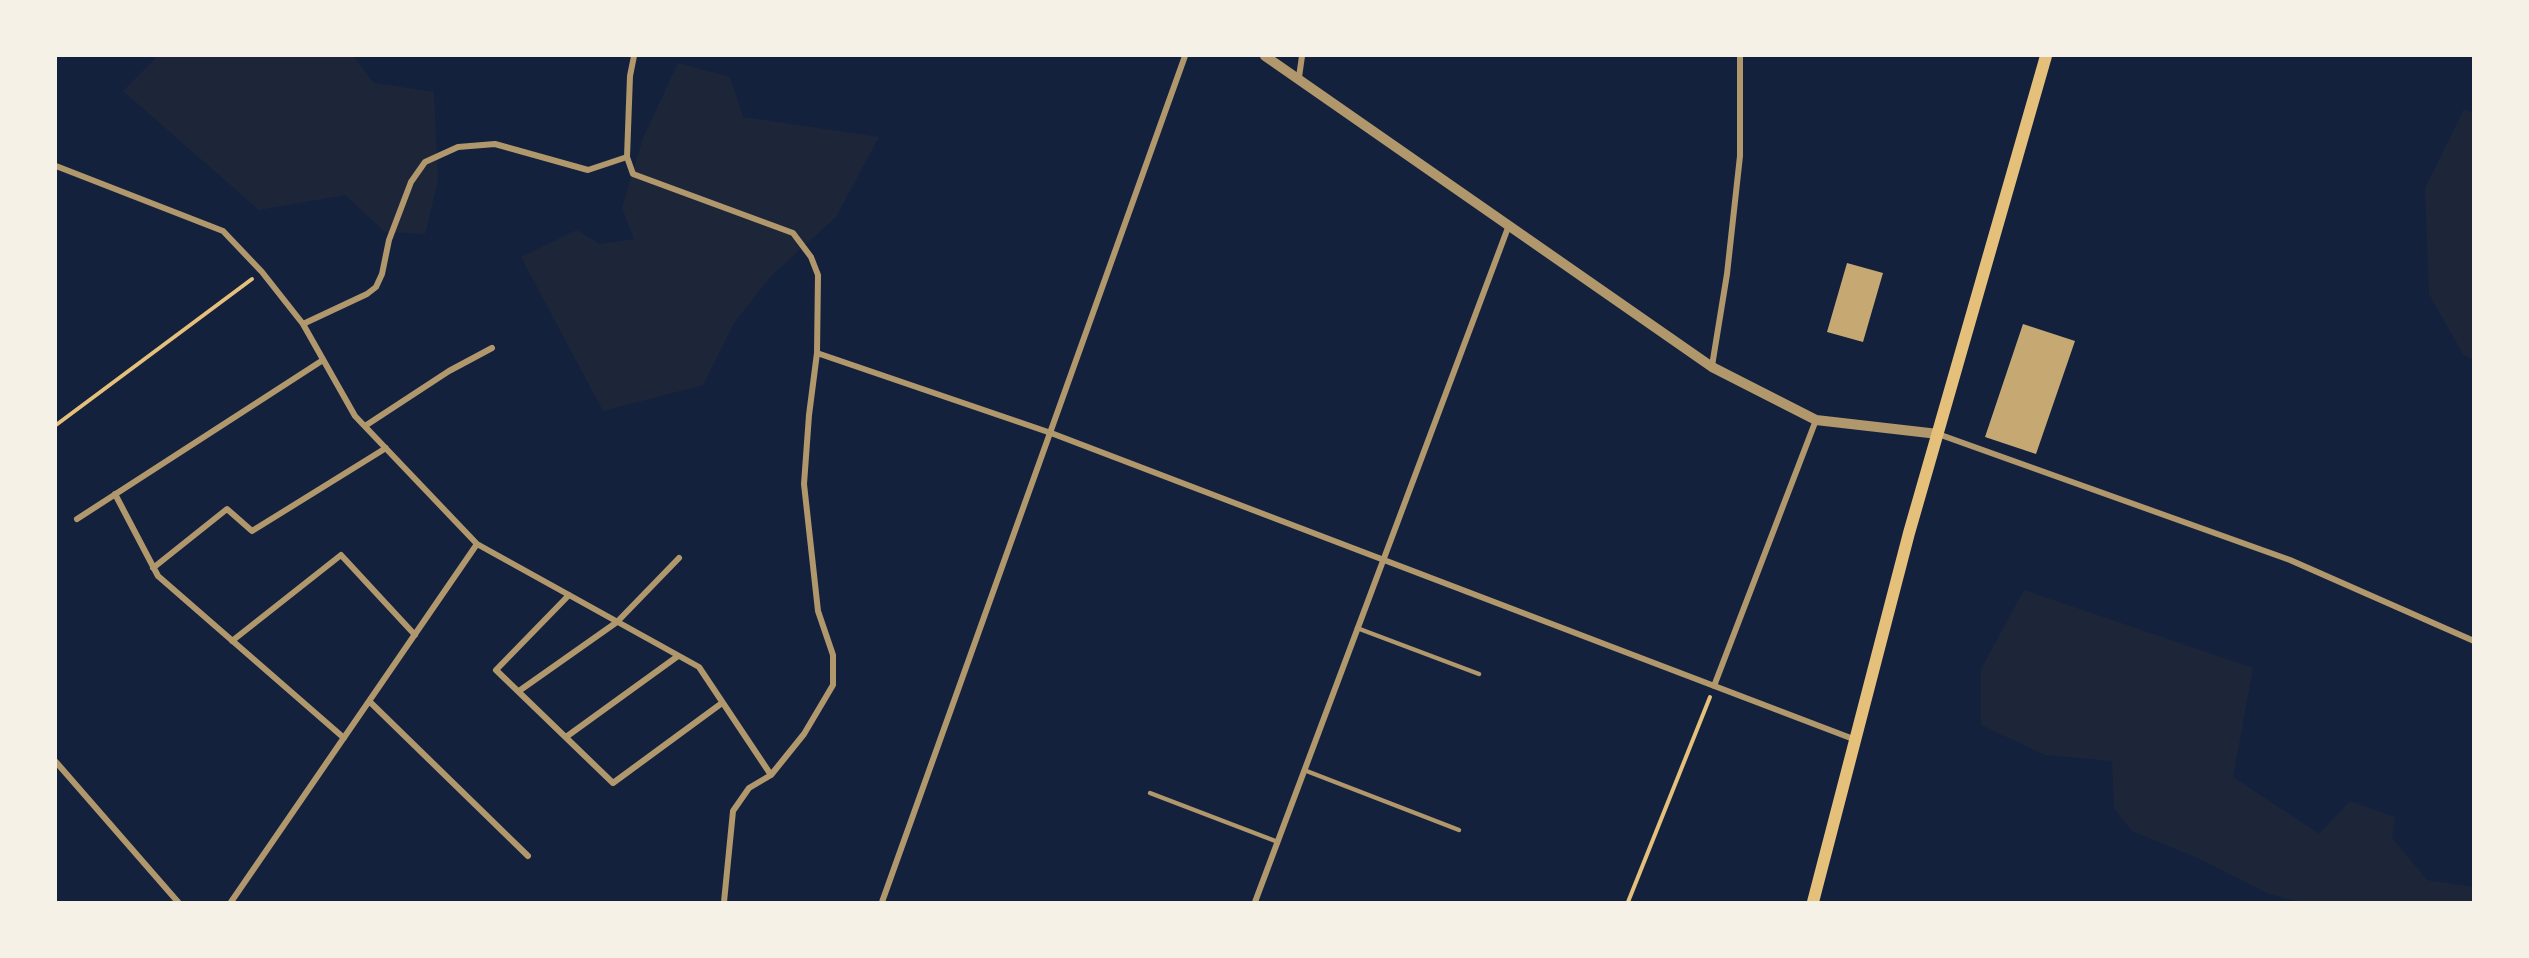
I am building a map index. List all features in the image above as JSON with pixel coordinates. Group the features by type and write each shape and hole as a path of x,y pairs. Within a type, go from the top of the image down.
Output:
{"main road":[{"path":"1813,903 1909,533 2046,56"}],"street":[{"path":"634,56 627,157 633,174 793,233 811,257 818,275 817,353 804,484 818,611 833,655 833,685 804,734 771,775 749,788 733,811 724,903"},
{"path":"882,903 1185,56"},
{"path":"1264,56 1299,77 1712,367 1816,420 1938,434 2290,560 2474,641"},
{"path":"1299,77 1302,56"},
{"path":"1712,367 1727,274 1740,156 1740,56"},
{"path":"303,324 367,294 376,287 382,274 389,240 411,182 425,162 458,147 495,144 588,170 627,157"},
{"path":"56,166 224,231 262,272 303,324 355,416 477,544 699,667 771,775"},
{"path":"1255,903 1509,224"},
{"path":"365,426 449,371 492,348"},
{"path":"817,353 1051,433 1856,740"},
{"path":"77,519 323,360"},
{"path":"1714,686 1816,420"},
{"path":"153,568 227,509 252,531 386,448"},
{"path":"115,494 158,576 344,738"},
{"path":"231,903 477,544"},
{"path":"232,641 340,555 415,635"},
{"path":"519,691 617,622 679,558"},
{"path":"568,595 496,670 613,783 722,702"},
{"path":"566,737 678,656"},
{"path":"369,701 528,856"},
{"path":"56,762 177,903"}],"lane":[{"path":"1357,628 1479,674"},
{"path":"1304,770 1459,830"},
{"path":"1150,793 1278,842"}],"path":[{"path":"56,425 262,272"},
{"path":"1628,903 1714,686"}],"shaded area":[{"path":"158,56 353,56 374,83 434,92 438,181 425,234 385,232 345,195 259,210 123,91"},
{"path":"678,63 730,77 743,117 879,137 836,217 771,276 734,323 703,385 603,411 521,257 577,230 600,244 634,239 622,208 643,138"},
{"path":"2464,109 2474,113 2473,360 2463,354 2429,294 2425,188"},
{"path":"2024,590 2253,668 2233,777 2319,834 2350,801 2395,817 2392,838 2427,880 2473,887 2473,902 2299,902 2269,894 2202,860 2132,831 2114,808 2112,761 2045,755 1981,725 1981,669"}],"building":[{"path":"1847,263 1883,273 1863,342 1827,332"},
{"path":"2023,324 2075,341 2036,454 1985,437"}]}
